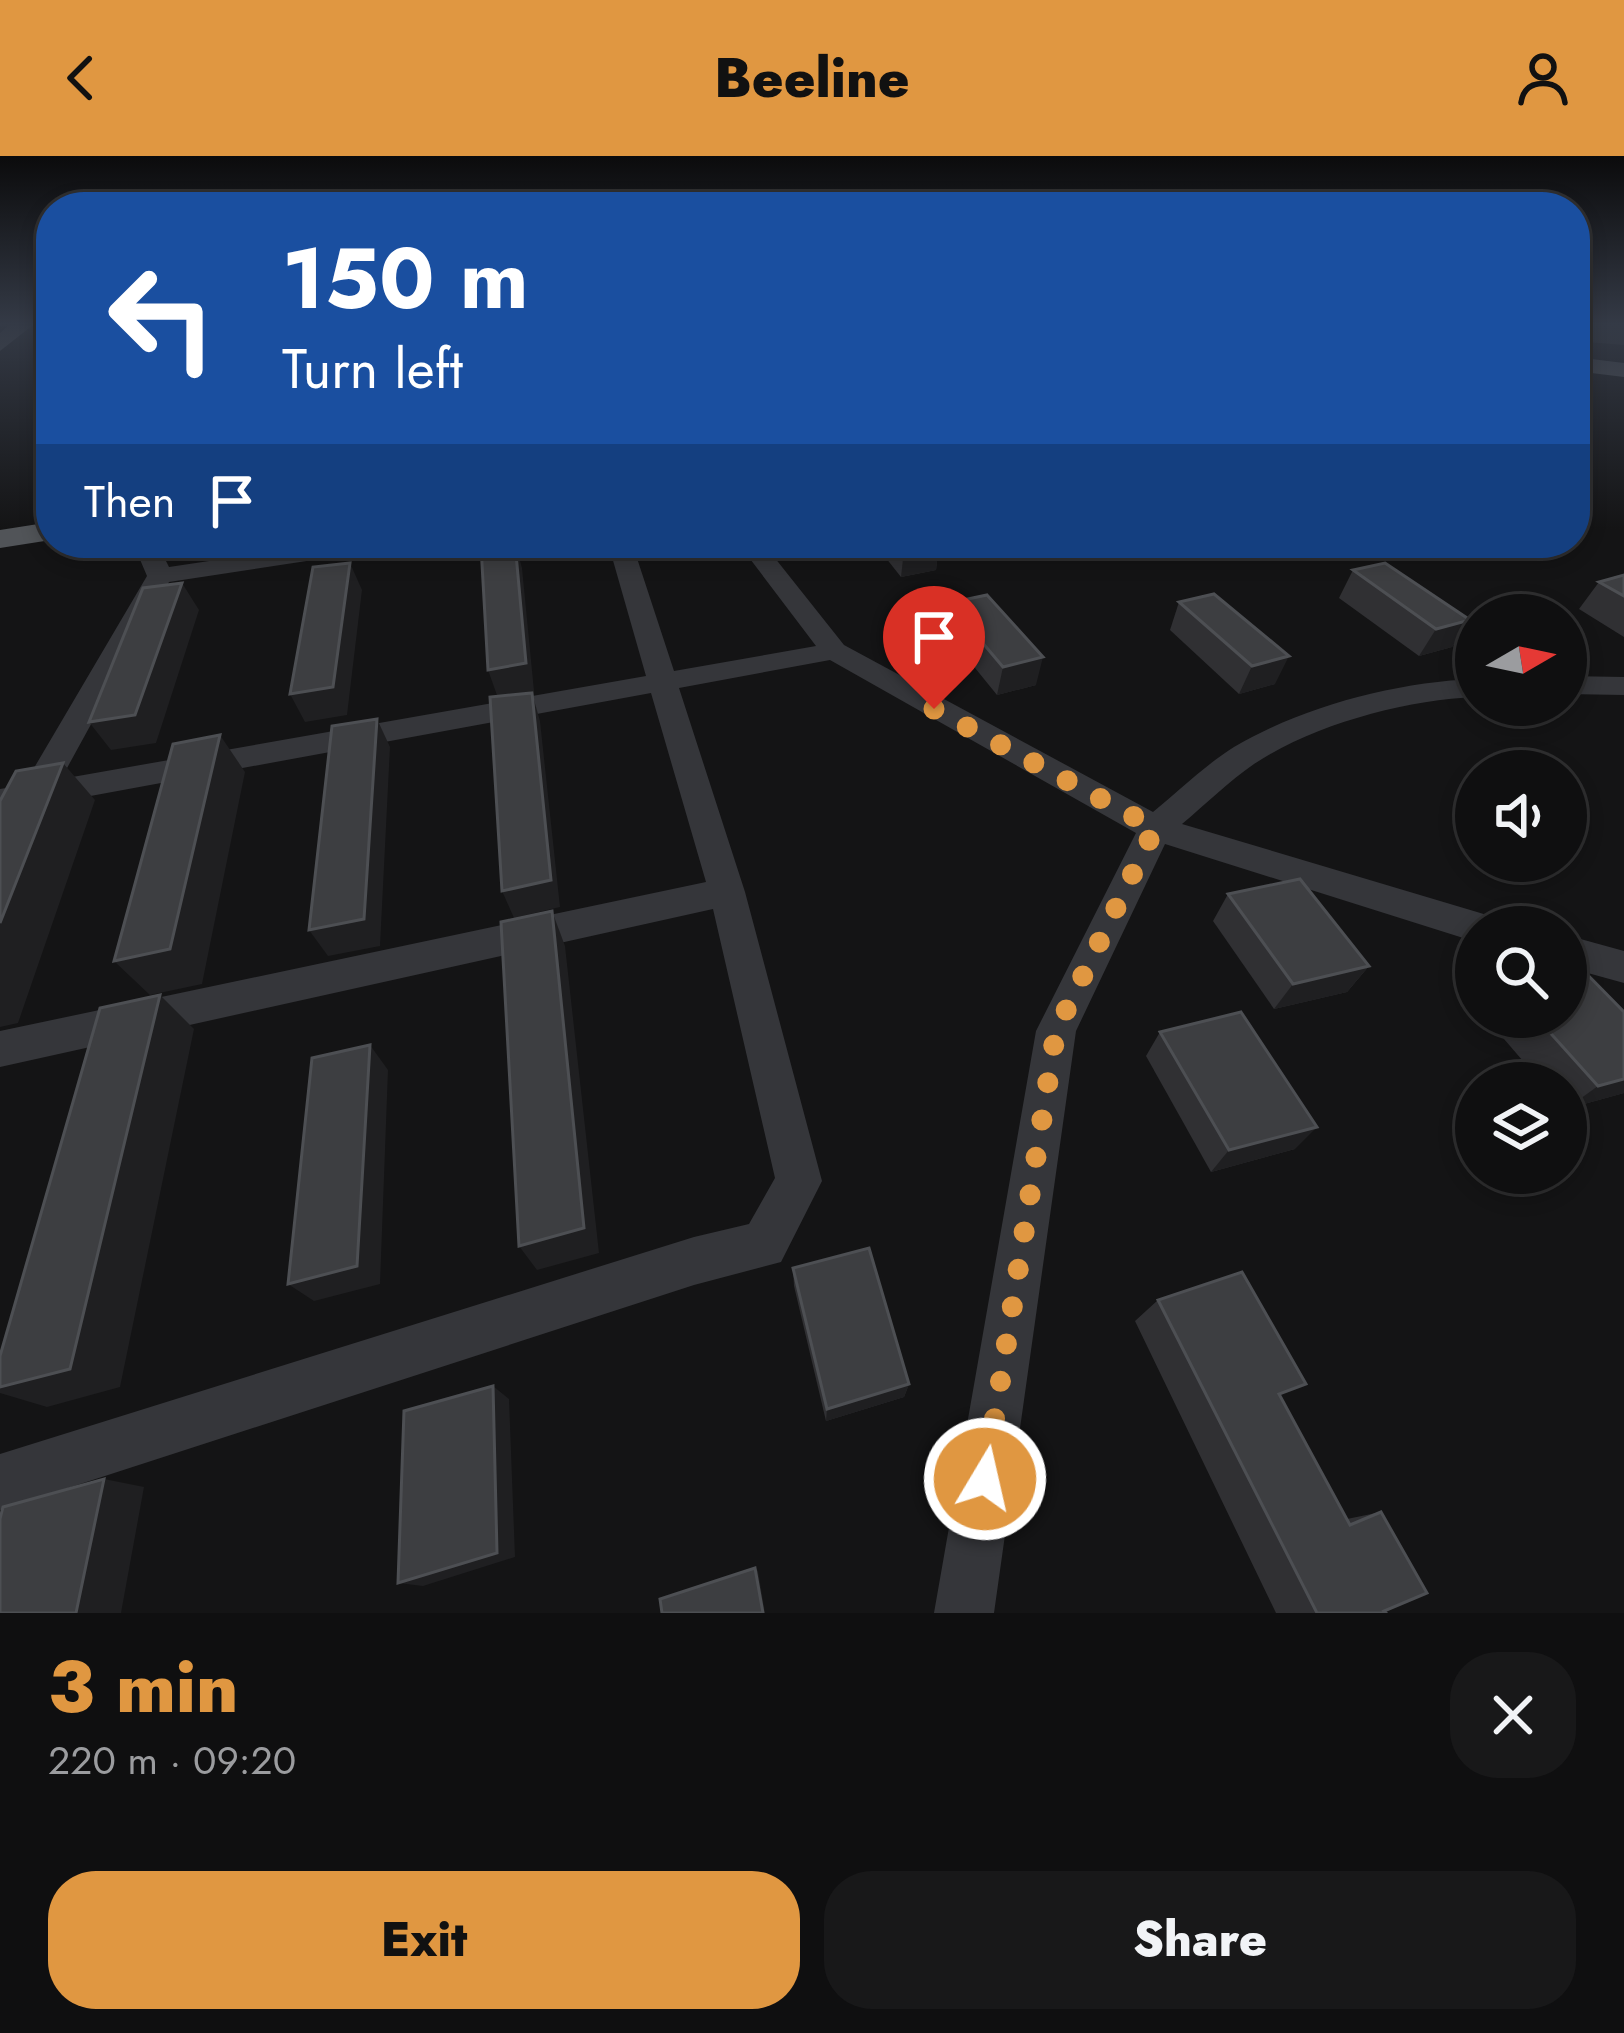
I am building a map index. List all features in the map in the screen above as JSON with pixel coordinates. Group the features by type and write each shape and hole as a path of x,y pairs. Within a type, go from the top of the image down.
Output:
{"main road":[{"path":"0,523 36,517"},
{"path":"0,539 36,533"}],"street":[{"path":"152,558 160,576"},
{"path":"160,576 279,558"},
{"path":"0,1482 694,1261 764,1245 799,1181 728,892 624,558"},
{"path":"762,558 834,651 1155,828 1455,920"},
{"path":"0,866 35,795 160,576"},
{"path":"0,801 834,651"},
{"path":"1587,685 1624,686"},
{"path":"964,1613 1056,1031 1155,828 1245,755 1328,718 1423,690 1455,689"},
{"path":"0,1049 728,892"},
{"path":"1587,957 1624,967"}],"building":[{"path":"482,558 516,558 526,663 488,670"},
{"path":"350,563 333,687 290,694 313,567"},
{"path":"1385,563 1455,610 1455,624 1436,629 1353,570"},
{"path":"1624,575 1624,596 1599,582"},
{"path":"182,583 135,715 89,722 143,588"},
{"path":"1214,594 1289,656 1252,666 1179,602"},
{"path":"987,595 1043,657 1003,667 949,603"},
{"path":"532,693 551,880 502,891 490,697"},
{"path":"377,719 364,919 309,930 332,726"},
{"path":"220,735 170,949 114,961 173,744"},
{"path":"63,763 0,923 0,801 16,771"},
{"path":"1300,879 1369,966 1293,984 1228,894"},
{"path":"552,911 584,1228 519,1246 501,922"},
{"path":"1587,974 1624,1012 1624,1079 1598,1086 1587,1074 1587,1062 1576,1062 1555,1038 1587,1038"},
{"path":"160,995 70,1369 0,1387 0,1356 100,1008"},
{"path":"1241,1012 1317,1127 1229,1150 1160,1032"},
{"path":"370,1045 357,1266 288,1284 312,1058"},
{"path":"869,1248 909,1384 827,1409 793,1268"},
{"path":"1242,1272 1306,1384 1279,1394 1350,1525 1381,1512 1427,1593 1386,1613 1317,1613 1158,1300"},
{"path":"493,1386 497,1553 398,1583 404,1411"},
{"path":"104,1479 76,1613 0,1613 3,1507"},
{"path":"755,1568 763,1613 662,1613 660,1599"}],"route":[{"path":"934,709 1155,828 1056,1031 985,1479"}]}
